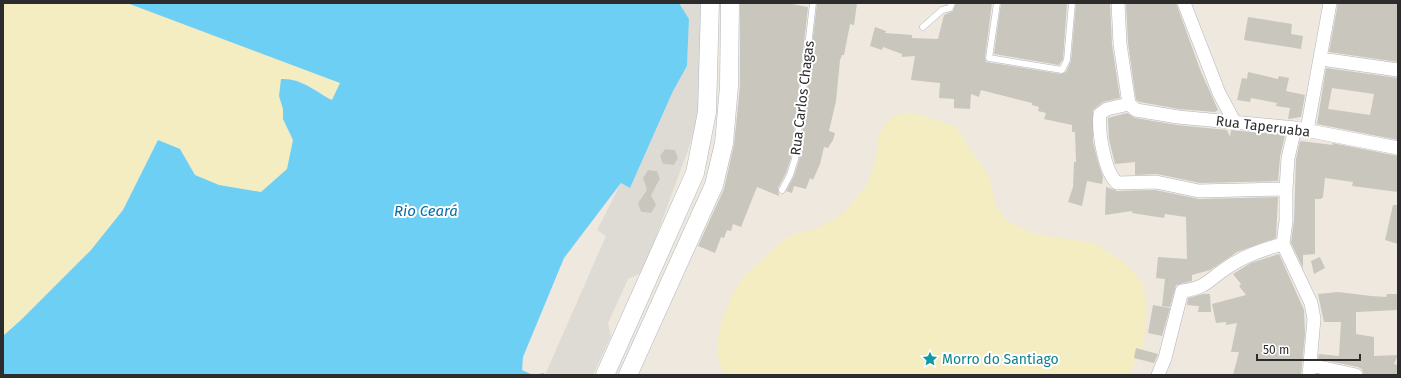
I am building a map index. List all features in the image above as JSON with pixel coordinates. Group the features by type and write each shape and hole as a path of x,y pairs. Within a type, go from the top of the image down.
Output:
{"main road":[{"path":"605,375 695,173 707,112 710,3"},
{"path":"628,375 714,186 724,143 729,86 730,3"}],"street":[{"path":"1118,3 1120,44 1129,104 1102,112 1100,114 1098,127 1109,171 1117,182 1156,182 1199,191 1286,189"},
{"path":"1184,3 1219,93 1234,121"},
{"path":"1330,3 1320,59 1301,129 1288,158 1286,221 1283,244 1311,303 1314,319 1310,370 1356,375"},
{"path":"1320,59 1398,70"},
{"name":"Rua Taperuaba","path":"1129,104 1136,110 1178,117 1234,121 1301,129 1398,148"},
{"path":"1158,375 1165,358 1182,291 1197,289 1238,261 1266,248 1283,244"}],"lane":[{"name":"Rua Carlos Chagas","path":"782,190 790,175 795,159 813,3"},
{"path":"923,27 942,10 950,8 952,3"},
{"path":"997,3 989,58 1062,70 1067,60 1072,3"}],"sand":[{"path":"3,3 127,3 340,83 332,100 311,86 279,96 283,109 283,119 293,139 287,169 261,192 219,185 195,175 180,149 158,140 123,210 91,250 3,336"},
{"path":"893,115 923,115 956,127 990,178 996,206 1007,221 1034,234 1095,243 1122,261 1143,283 1147,307 1144,343 1129,375 724,375 717,354 719,329 731,297 745,275 787,237 820,227 843,214 868,183 876,159 879,133"}],"shaded area":[{"path":"679,3 701,3 699,102 696,123 688,150 643,272 628,279 608,323 611,336 593,375 545,375 606,236 597,230 621,183 630,188 673,91 687,66 689,19","holes":["665,149 675,150 678,158 674,165 663,164 660,156","648,170 657,171 660,179 656,187 646,186 643,178","643,196 651,213 641,212 638,203"]}],"water":[{"name":"Rio Ceará","path":"127,3 679,3 689,19 687,66 673,91 630,188 621,183 564,258 523,357 522,370 533,375 3,375 3,336 91,250 123,210 158,140 180,149 195,175 219,185 261,192 287,169 293,140 283,119 283,109 279,96 281,79 288,79 302,83 332,100 340,83"},
{"path":"544,373 545,375 533,375"}],"building":[{"path":"740,3 786,3 808,7 791,158 786,173 778,188 779,196 757,187 741,227 733,224 731,231 727,230 724,238 721,237 715,253 698,246 724,189 734,145 740,86"},
{"path":"817,3 857,3 854,25 850,24 844,55 842,55 840,60 836,101 829,131 835,133 833,140 828,148 824,147 820,164 813,180 810,178 806,189 794,186 792,193 786,191 794,176 799,160"},
{"path":"956,3 992,3 985,57 986,62 1061,74 1066,72 1071,61 1076,3 1110,3 1112,45 1120,98 1103,102 1093,110 1093,142 1103,177 1102,184 1087,181 1082,206 1068,202 1073,187 1074,162 1076,162 1075,132 1072,132 1072,125 1044,119 1046,113 1038,111 1039,107 1032,105 1032,103 981,90 979,97 971,94 970,109 954,108 954,99 939,98 940,83 911,80 915,56 902,57 902,54 883,47 882,50 870,46 875,27 886,31 885,33 912,35 912,38 938,39 944,15 953,11"},
{"path":"1001,3 1067,3 1063,59 1059,65 994,54"},
{"path":"1126,3 1176,3 1201,72 1218,110 1215,112 1179,109 1136,100 1128,43"},
{"path":"1338,3 1398,3 1398,62 1329,52"},
{"path":"1248,17 1292,24 1291,34 1303,36 1301,49 1244,40"},
{"path":"1326,68 1398,78 1398,140 1317,124","holes":["1332,88 1374,94 1370,115 1328,109"]},
{"path":"1248,72 1278,79 1279,76 1289,78 1286,91 1305,95 1301,117 1288,119 1290,108 1276,106 1277,103 1251,98 1250,102 1237,100 1242,78 1247,79"},
{"path":"1127,113 1135,118 1177,125 1227,130 1230,137 1231,130 1285,135 1280,157 1278,181 1200,183 1157,174 1135,175 1135,162 1115,164 1109,139 1108,118"},
{"path":"1300,141 1333,145 1332,143 1398,156 1398,192 1352,186 1353,182 1325,178 1323,197 1321,199 1315,199 1315,254 1303,255 1303,268 1291,243 1294,221 1296,159"},
{"path":"665,149 675,150 678,158 674,165 663,164 660,156"},
{"path":"648,170 657,171 660,179 651,195 656,205 651,213 641,212 638,203 647,190 643,178"},
{"path":"1106,187 1117,191 1155,190 1199,199 1278,197 1276,238 1237,252 1210,270 1192,275 1192,281 1176,285 1170,307 1162,306 1165,279 1156,278 1158,257 1187,259 1186,217 1165,214 1164,218 1132,213 1132,211 1105,215"},
{"path":"1393,205 1398,205 1398,244 1385,240"},
{"path":"1279,254 1304,310 1305,334 1301,375 1233,375 1239,352 1231,352 1237,323 1226,325 1226,322 1216,323 1212,304 1246,295 1239,286 1241,284 1233,274 1251,263"},
{"path":"1320,257 1325,268 1314,274 1311,261"},
{"path":"1338,292 1386,297 1387,294 1398,294 1398,310 1356,312 1356,334 1374,337 1374,356 1398,355 1394,364 1398,365 1398,375 1364,375 1362,369 1358,367 1318,359 1319,354 1339,356 1341,322 1324,322 1318,294"},
{"path":"1203,294 1210,294 1211,312 1198,312 1199,306 1187,305 1188,298"},
{"path":"1153,305 1170,308 1162,336 1148,333"},
{"path":"1136,348 1158,354 1154,363 1134,358"}],"place":[{"name":"Morro do Santiago","path":"930,359"}]}
